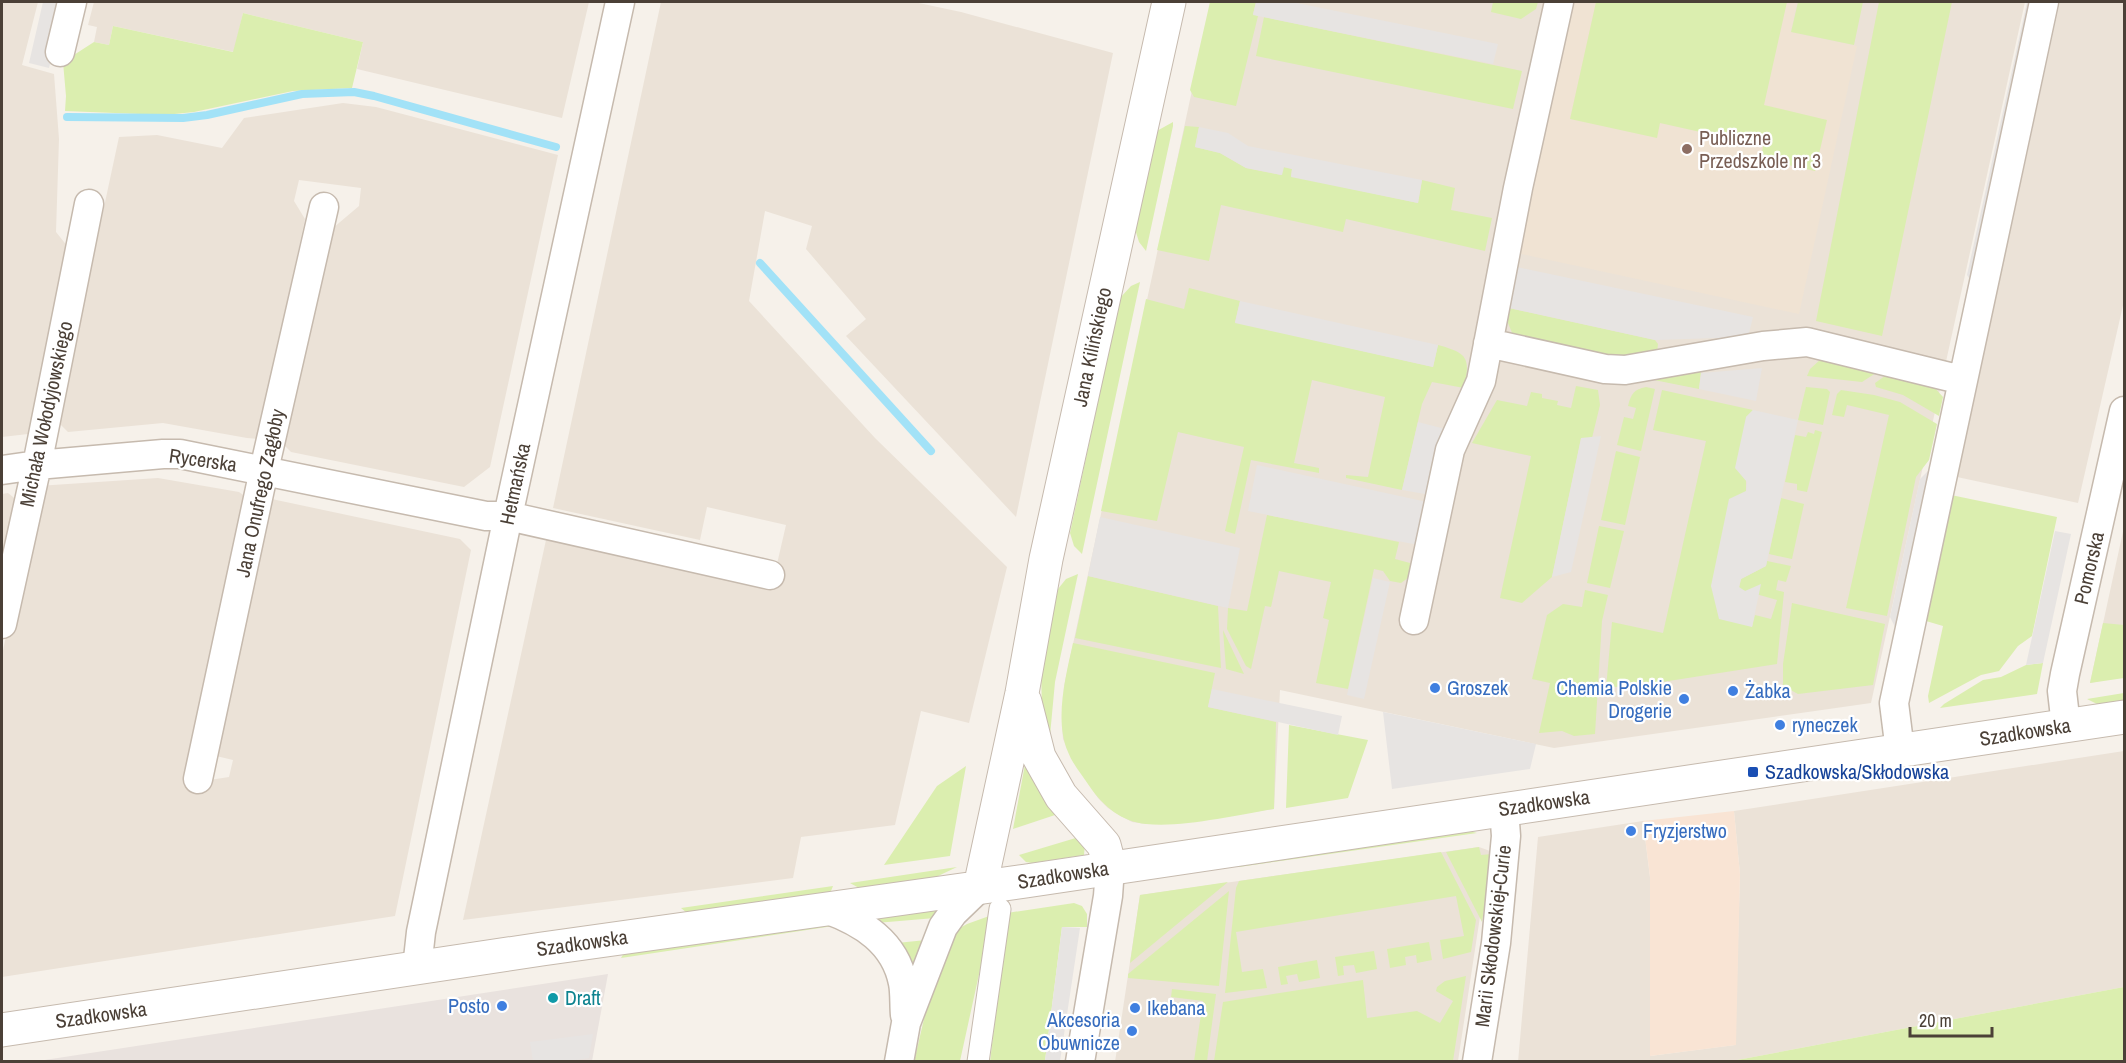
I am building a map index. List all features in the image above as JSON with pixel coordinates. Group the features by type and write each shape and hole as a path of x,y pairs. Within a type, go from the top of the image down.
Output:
{"street":[{"path":"60,52 72,2"},
{"name":"Hetmańska","path":"417,968 421,932 507,516 620,2"},
{"name":"Jana Kilińskiego","path":"990,898 1046,558 1169,2"},
{"path":"1414,620 1450,450 1481,381 1518,188 1559,2"},
{"path":"1900,751 1894,703 2044,2"},
{"name":"Michała Wołodyjowskiego","path":"2,624 37,465 89,204"},
{"name":"Jana Onufrego Zagłoby","path":"198,779 264,470 324,207"},
{"path":"1488,343 1605,369 1625,370 1764,346 1807,342 1962,380"},
{"name":"Pomorska","path":"2066,726 2062,690 2124,411"},
{"name":"Rycerska","path":"2,470 37,465 180,454 479,515 507,516 770,575"},
{"name":"Jana Kilińskiego","path":"1022,693 1039,758 1062,796 1104,845 1110,868"},
{"name":"Szadkowska","path":"2,1030 826,909 990,898 1110,868 2124,717"},
{"name":"Marii Skłodowskiej-Curie","path":"1477,1062 1496,943 1506,836 1503,810"},
{"path":"1080,1062 1108,896 1110,868"},
{"path":"899,1062 906,1023 944,927 953,913 990,898 978,1062"},
{"path":"826,909 853,919 879,939 894,957 903,982 906,1023"}],"shaded area":[{"path":"2,2 38,2 22,65 54,74 59,139 56,232 68,247 28,434 2,437"},
{"path":"43,2 64,2 49,68 29,63"},
{"path":"94,2 589,2 562,118 357,69 363,42 243,13 234,52 113,26 109,45 94,42 97,27 88,25"},
{"path":"661,2 914,2 961,12 1113,53 1016,517 846,336 866,319 806,249 812,226 765,211 749,301 875,438 1007,567 969,723 921,711 895,825 801,837 793,878 463,920 546,540 771,590 786,525 707,507 700,540 553,508"},
{"path":"1211,2 2025,2 1871,703 1554,748 1280,690 1274,809 1172,824 1147,824 1132,822 1108,808 1098,798 1073,761 1063,739 1064,686"},
{"path":"1256,2 1292,2 1498,44 1493,64 1253,15"},
{"name":"Publiczne Przedszkole nr 3","path":"1571,2 1797,2 1791,32 1857,46 1799,314 1517,253"},
{"path":"2027,2 2043,2 1979,294 1967,275"},
{"path":"2060,2 2124,2 2124,301 2078,503 1957,477"},
{"path":"343,103 376,107 558,155 490,467 464,487 291,452 283,444 333,228 359,206 361,188 299,180 294,201 305,219 258,439 163,423 68,432 58,422 119,137 157,135 222,148 244,118"},
{"path":"1199,127 1228,133 1248,146 1422,180 1418,203 1291,177 1292,169 1284,167 1282,175 1246,168 1220,153 1195,147"},
{"path":"1517,267 1753,317 1748,337 1655,340 1509,308"},
{"path":"1240,301 1438,345 1433,367 1235,323"},
{"path":"1762,368 1756,401 1699,389 1701,373"},
{"path":"1753,410 1798,420 1766,566 1741,579 1739,587 1745,591 1761,584 1752,627 1719,619 1711,586 1729,499 1746,491 1747,482 1735,468 1746,417"},
{"path":"1418,422 1445,429 1436,445 1425,494 1402,490"},
{"path":"1601,436 1571,572 1552,577 1581,438"},
{"path":"1936,463 1899,635 1890,617 1920,479"},
{"path":"1257,465 1427,502 1418,545 1248,511"},
{"path":"158,478 239,492 249,499 190,783 229,777 233,760 212,755 267,498 460,539 471,550 395,916 2,977 2,655 38,486"},
{"path":"8,493 18,501 2,578 2,494"},
{"path":"1100,517 1240,548 1228,608 1088,576"},
{"path":"2124,527 2124,676 2090,683"},
{"path":"2055,531 2071,534 2043,663 2026,665"},
{"path":"1373,578 1390,582 1364,699 1347,695"},
{"path":"1212,689 1342,716 1338,735 1208,707"},
{"path":"1383,712 1536,744 1530,769 1392,789"},
{"path":"2124,751 2124,987 1732,1061 1518,1062 1538,837 1643,821 1650,877 1650,1056 1735,1045 1740,874 1734,811"},
{"path":"1734,811 1740,874 1736,1045 1650,1056 1650,877 1643,821"},
{"path":"1479,847 1490,851 1458,1061 1115,1062 1140,895"},
{"path":"1062,927 1080,928 1060,1061 1045,1061"},
{"path":"608,974 592,1061 38,1061"},
{"path":"593,1034 589,1058 570,1061 533,1061 530,1042"}],"green space":[{"path":"1210,2 1256,2 1253,14 1258,16 1236,106 1194,97 1190,90"},
{"path":"1493,2 1538,2 1536,9 1521,19 1491,12"},
{"path":"1596,2 1787,2 1764,105 1827,120 1815,171 1761,159 1763,146 1660,123 1657,138 1570,119"},
{"path":"1798,2 1863,2 1854,45 1791,32"},
{"path":"1879,2 1952,2 1882,336 1816,321"},
{"path":"243,13 363,42 352,88 293,91 194,112 165,115 65,111 63,62 94,42 109,45 113,26 233,52"},
{"path":"1264,17 1522,71 1513,109 1256,56"},
{"path":"1173,122 1146,251 1139,242 1135,229 1155,132"},
{"path":"1185,126 1199,127 1195,147 1220,153 1246,168 1281,175 1283,167 1292,169 1291,176 1418,203 1422,180 1455,188 1451,210 1492,218 1485,251 1346,219 1343,232 1221,205 1209,261 1157,250"},
{"path":"1512,266 1517,267 1509,308 1655,340 1658,344 1657,352 1652,355 1598,357 1513,335 1505,316"},
{"path":"1140,282 1082,554 1074,546 1070,533 1120,298 1131,286"},
{"path":"1189,288 1240,301 1235,322 1433,367 1438,345 1461,354 1467,369 1464,388 1432,382 1422,404 1402,490 1346,478 1346,475 1368,477 1385,397 1312,380 1294,463 1319,468 1319,473 1251,460 1235,534 1225,531 1244,447 1178,432 1157,521 1101,511 1146,299 1184,309"},
{"path":"1821,359 1882,369 1862,382 1807,376 1810,369"},
{"path":"1698,370 1701,373 1699,389 1649,379"},
{"path":"1892,371 1933,386 1943,397 1939,416 1903,395 1876,387 1875,383"},
{"path":"1576,386 1598,390 1600,405 1592,438 1581,439 1552,577 1522,603 1500,598 1531,456 1472,443 1497,400 1527,406 1531,392 1542,394 1542,398 1558,401 1557,405 1571,408"},
{"path":"1646,387 1655,389 1641,451 1617,445 1624,417 1633,419 1636,408 1628,406 1632,395"},
{"path":"1806,387 1827,389 1830,392 1823,425 1798,420"},
{"path":"1662,390 1753,410 1746,417 1746,491 1711,586 1752,627 1755,615 1771,619 1777,600 1742,590 1739,588 1741,579 1766,566 1767,561 1791,566 1786,582 1778,580 1776,590 1784,592 1777,664 1656,683 1606,688 1612,622 1663,633 1706,441 1653,430"},
{"path":"1841,390 1900,402 1937,424 1929,460 1916,477 1887,616 1846,608 1889,415 1847,405 1844,417 1832,415 1837,394"},
{"path":"1815,430 1822,432 1807,492 1797,490 1797,484 1785,482 1795,435 1806,437 1808,432 1814,434"},
{"path":"1616,451 1640,457 1625,525 1601,520"},
{"path":"1951,495 2057,517 2032,636 2018,646 1999,671 1981,675 1929,703 1928,696 1943,626 1926,621"},
{"path":"1781,498 1804,504 1792,559 1769,554"},
{"path":"1267,515 1399,542 1395,559 1410,563 1414,567 1412,575 1401,583 1390,581 1383,571 1374,569 1348,689 1316,683 1329,620 1323,618 1331,582 1279,571 1271,607 1265,606 1251,669 1246,666 1227,629 1228,608 1247,611"},
{"path":"1599,526 1624,531 1610,588 1587,583"},
{"path":"1078,574 1055,682 1049,746 1042,713 1041,667 1058,589 1066,579"},
{"path":"1088,576 1218,606 1221,668 1075,638"},
{"path":"1585,590 1608,595 1602,621 1595,734 1574,736 1562,731 1539,733 1550,683 1532,679 1547,615 1563,604 1582,607"},
{"path":"1792,603 1885,624 1873,685 1798,694 1783,686 1783,664"},
{"path":"2103,623 2124,625 2124,678 2090,683"},
{"path":"1223,630 1244,674 1226,669"},
{"path":"1073,643 1215,673 1208,707 1276,722 1274,809 1210,820 1160,825 1137,823 1107,807 1075,766 1064,739 1063,697"},
{"path":"2043,663 2037,694 1940,708 1983,680 2001,677 2026,665"},
{"path":"2124,693 2124,701 2097,704 2087,699"},
{"path":"1289,725 1368,740 1348,798 1286,808"},
{"path":"1026,759 1058,814 1013,829"},
{"path":"966,766 950,856 884,865 937,786"},
{"path":"1465,830 1477,833 1239,867 1238,863"},
{"path":"1079,837 1085,843 1084,855 1032,863 1026,862 1019,855"},
{"path":"1479,847 1481,855 1492,854 1482,922 1446,852"},
{"path":"1441,852 1476,920 1471,952 1443,959 1440,940 1464,936 1456,896 1236,932 1242,972 1263,969 1267,988 1225,993 1236,888 1239,881"},
{"path":"957,867 936,877 859,888 850,883"},
{"path":"1228,882 1130,963 1140,895"},
{"path":"833,886 828,893 687,913 681,908"},
{"path":"1229,891 1219,986 1128,978 1128,974"},
{"path":"1074,903 1082,906 1087,914 1087,927 1062,927 1045,1061 990,1062 1007,913"},
{"path":"938,907 935,918 876,923 866,917"},
{"path":"992,915 960,1061 914,1062 933,980 953,932"},
{"path":"817,924 840,925 621,958 624,953"},
{"path":"926,940 912,979 897,943"},
{"path":"1429,942 1432,960 1417,963 1416,955 1405,957 1406,965 1390,968 1387,949"},
{"path":"1374,951 1377,969 1356,973 1354,965 1343,966 1344,975 1338,976 1335,957"},
{"path":"1317,960 1320,978 1299,982 1297,974 1286,976 1288,984 1281,985 1278,967"},
{"path":"1466,976 1453,1061 1214,1061 1223,1002 1363,980 1367,1018 1417,1011 1440,1023 1453,1001 1436,991 1437,987 1445,981"},
{"path":"2124,987 2124,1061 1732,1061"},
{"path":"1172,989 1216,994 1207,1061 1194,1061 1203,1001 1171,997"}],"waterway":[{"path":"67,117 183,118 207,115 302,94 354,92 556,147"},
{"path":"760,263 931,451"}],"place":[{"name":"Publiczne Przedszkole nr 3","path":"1687,149"},
{"name":"Groszek","path":"1435,688"},
{"name":"Żabka","path":"1733,691"},
{"name":"Chemia Polskie Drogerie","path":"1684,699"},
{"name":"ryneczek","path":"1780,725"},
{"name":"Szadkowska/Skłodowska","path":"1753,772"},
{"name":"Fryzjerstwo","path":"1631,831"},
{"name":"Draft","path":"553,998"},
{"name":"Posto","path":"502,1006"},
{"name":"Ikebana","path":"1135,1008"},
{"name":"Akcesoria Obuwnicze","path":"1132,1031"}]}
